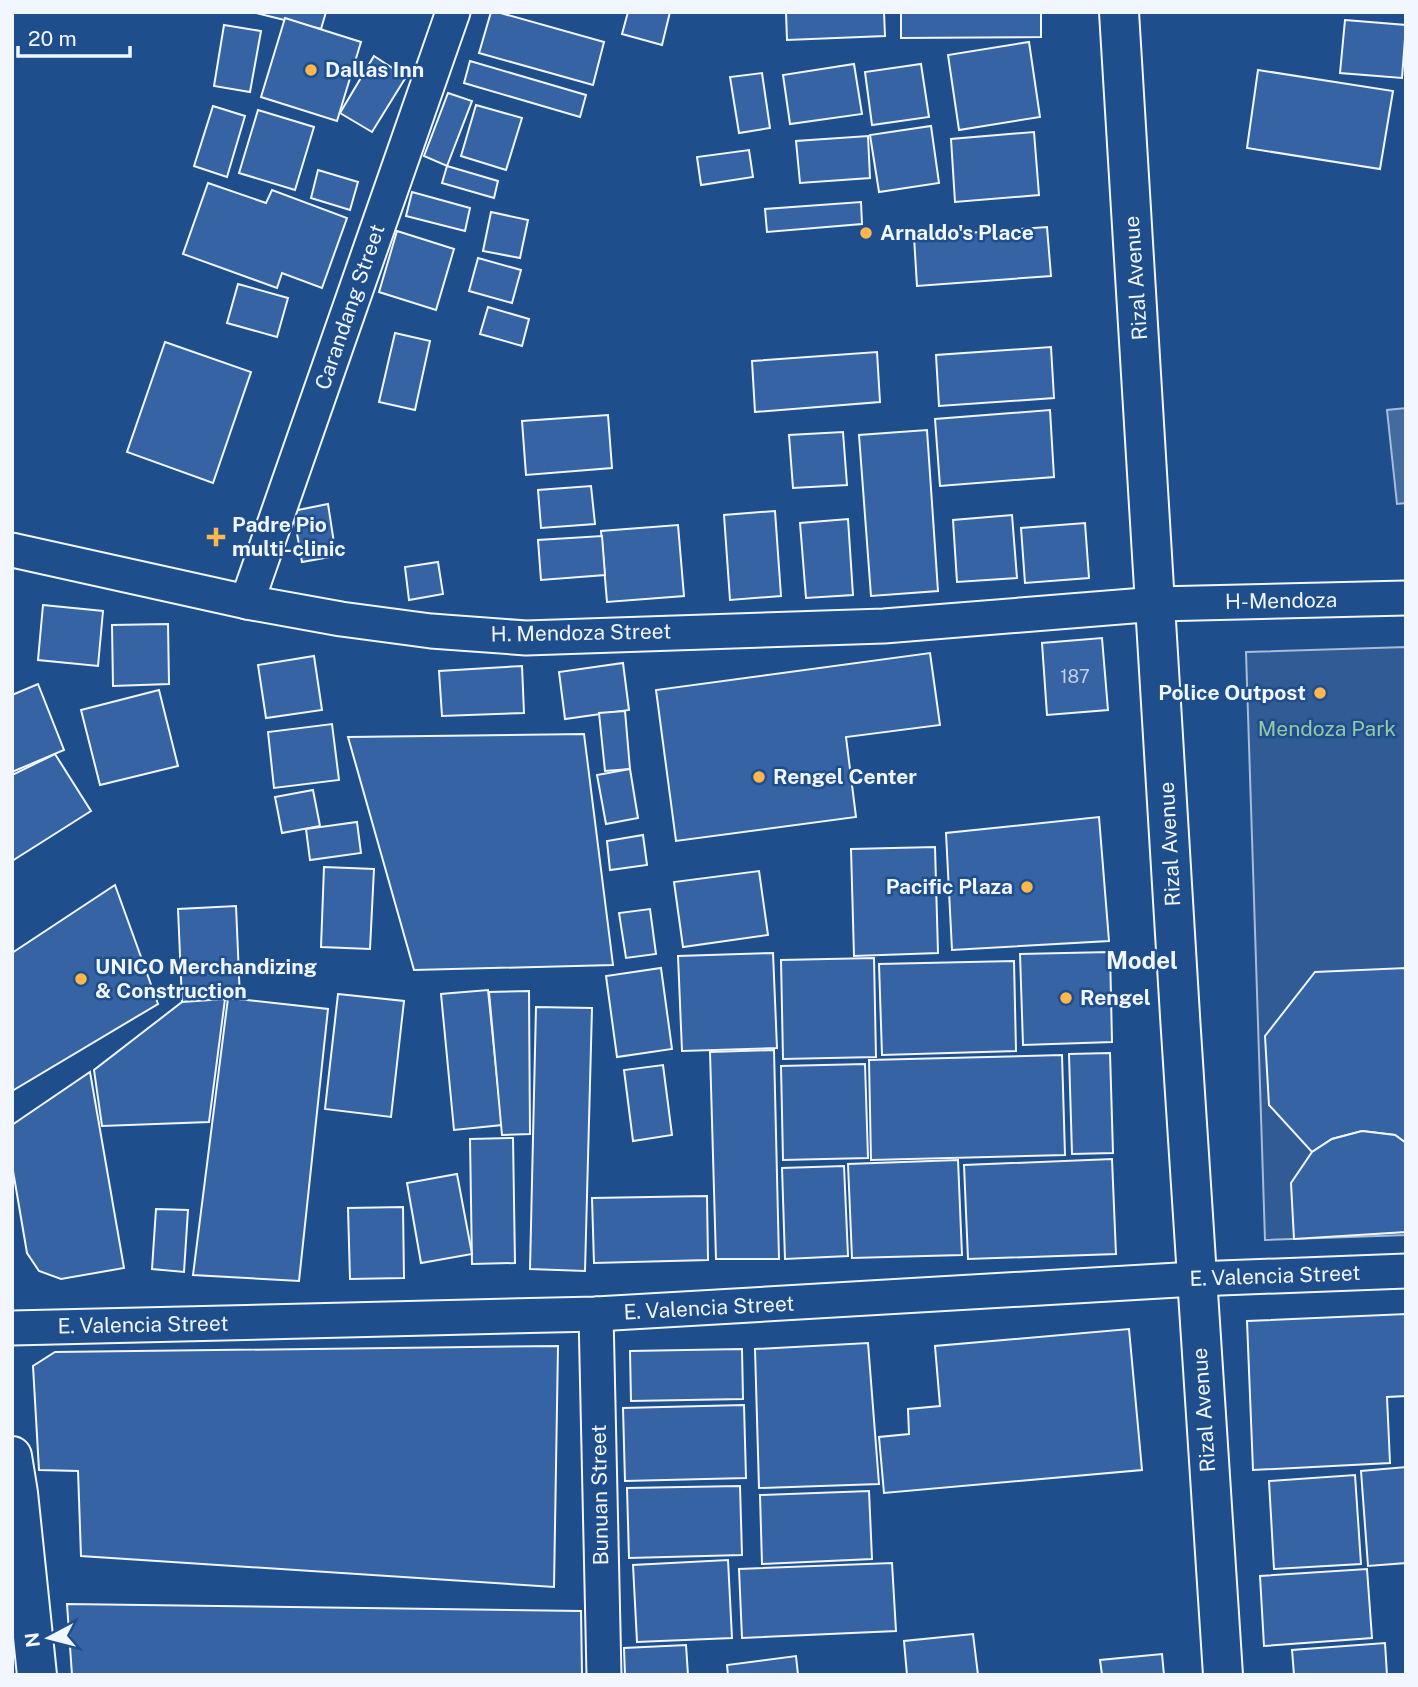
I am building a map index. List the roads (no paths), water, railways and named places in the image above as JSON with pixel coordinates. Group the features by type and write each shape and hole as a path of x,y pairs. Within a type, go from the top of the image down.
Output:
{"main road":[{"name":"Rizal Avenue","path":"1119,12 1157,604 1195,1279 1223,1675"},
{"path":"12,1456 37,1675"}],"street":[{"name":"Carandang Street","path":"247,602 453,12"},
{"name":"H. Mendoza Street","path":"12,550 247,602 341,619 430,631 526,638 884,626 1157,604"},
{"name":"H-Mendoza","path":"1157,604 1406,598"},
{"name":"E. Valencia Street","path":"12,1328 596,1314 1195,1279 1406,1271"},
{"name":"Bunuan Street","path":"596,1314 604,1675"}],"place":[{"name":"Dallas Inn","path":"311,70"},
{"name":"Arnaldo's Place","path":"866,233"},
{"name":"Padre Pio multi-clinic","path":"216,537"},
{"name":"Police Outpost","path":"1320,693"},
{"name":"Rengel Center","path":"759,777"},
{"name":"Pacific Plaza","path":"1027,887"},
{"name":"UNICO Merchandizing & Construction","path":"81,979"},
{"name":"Rengel","path":"1066,998"}],"district":[{"name":"Model","path":"1142,961"}],"park label":[{"name":"Mendoza Park","path":"1327,729"}]}
